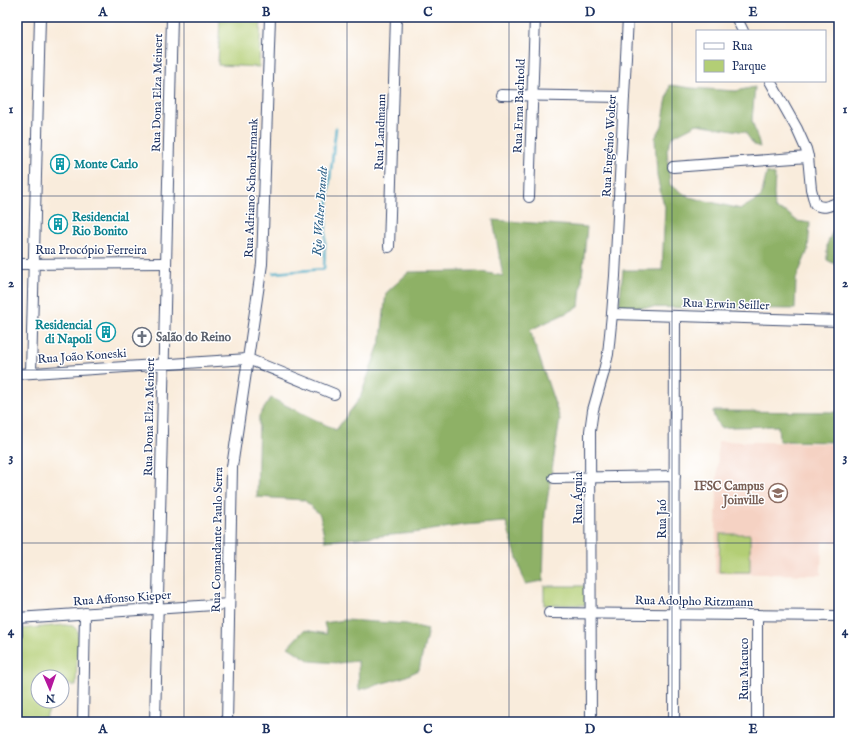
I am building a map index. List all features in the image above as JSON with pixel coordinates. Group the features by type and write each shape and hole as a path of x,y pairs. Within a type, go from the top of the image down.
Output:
{"street":[{"path":"31,373 40,17"},
{"name":"Rua Dona Elza Meinert","path":"155,722 172,17"},
{"name":"Rua Adriano Schondermank","path":"248,359 262,264 270,17"},
{"name":"Rua Landmann","path":"389,247 396,17"},
{"name":"Rua Erna Bachtold","path":"529,196 535,17"},
{"name":"Rua Eugênio Wolter","path":"615,276 628,17"},
{"path":"736,17 742,30"},
{"path":"771,82 797,129 806,149 815,204 819,207 824,207 839,202"},
{"path":"501,95 624,97"},
{"path":"673,167 808,157"},
{"name":"Rua Procópio Ferreira","path":"17,264 166,263"},
{"name":"Rua Águia","path":"591,722 591,420 592,410 606,364 615,276"},
{"name":"Rua Erwin Seiller","path":"612,314 839,321"},
{"name":"Rua Jaó","path":"674,722 675,316"},
{"name":"Rua João Koneski","path":"17,374 248,359 334,394"},
{"name":"Rua Comandante Paulo Serra","path":"227,722 232,462 248,359"},
{"path":"554,478 675,476"},
{"name":"Rua Affonso Kieper","path":"17,618 229,604"},
{"path":"83,722 85,613"},
{"name":"Rua Adolpho Ritzmann","path":"549,613 839,616"},
{"name":"Rua Macuco","path":"757,615 757,722"},
{"path":"17,618 17,635"}],"shaded area":[{"name":"IFSC Campus Joinville","path":"718,441 839,444 839,542 822,542 821,575 715,573"}],"green space":[{"path":"220,17 261,17 259,67 218,65"},
{"path":"670,85 736,91 755,87 752,120 760,147 754,145 745,132 697,124 672,137 667,150 670,185 689,197 741,209 761,197 767,172 775,175 775,209 786,212 797,221 810,223 808,250 796,279 795,309 619,307 623,270 662,270 665,207 657,175 655,138 662,126"},
{"path":"839,218 839,266 827,260 827,244"},
{"path":"493,220 587,227 579,307 530,330 560,419 545,514 543,581 525,584 506,522 463,525 413,533 325,541 320,515 304,500 257,497 259,416 271,398 336,430 360,398 381,339 386,293 409,272 477,271 503,276"},
{"path":"713,411 839,412 839,442 779,441 778,426 720,428 714,417"},
{"path":"720,534 750,534 750,572 719,572"},
{"path":"544,586 585,586 585,605 544,605"},
{"path":"345,620 406,624 428,629 419,670 404,677 359,690 358,661 338,663 310,661 288,647 304,630 327,634 324,623"},
{"path":"65,625 73,626 78,631 76,686 70,685 70,669 30,669 30,709 50,709 43,722 17,722 18,629"}],"waterway":[{"name":"Rio Walter Brandt","path":"273,273 324,269 326,223 336,128"}],"place":[{"name":"Monte Carlo","path":"60,164"},
{"name":"Residencial Rio Bonito","path":"58,224"},
{"name":"Residencial di Napoli","path":"106,332"},
{"name":"Salão do Reino","path":"142,337"},
{"name":"IFSC Campus Joinville","path":"778,493"}]}
